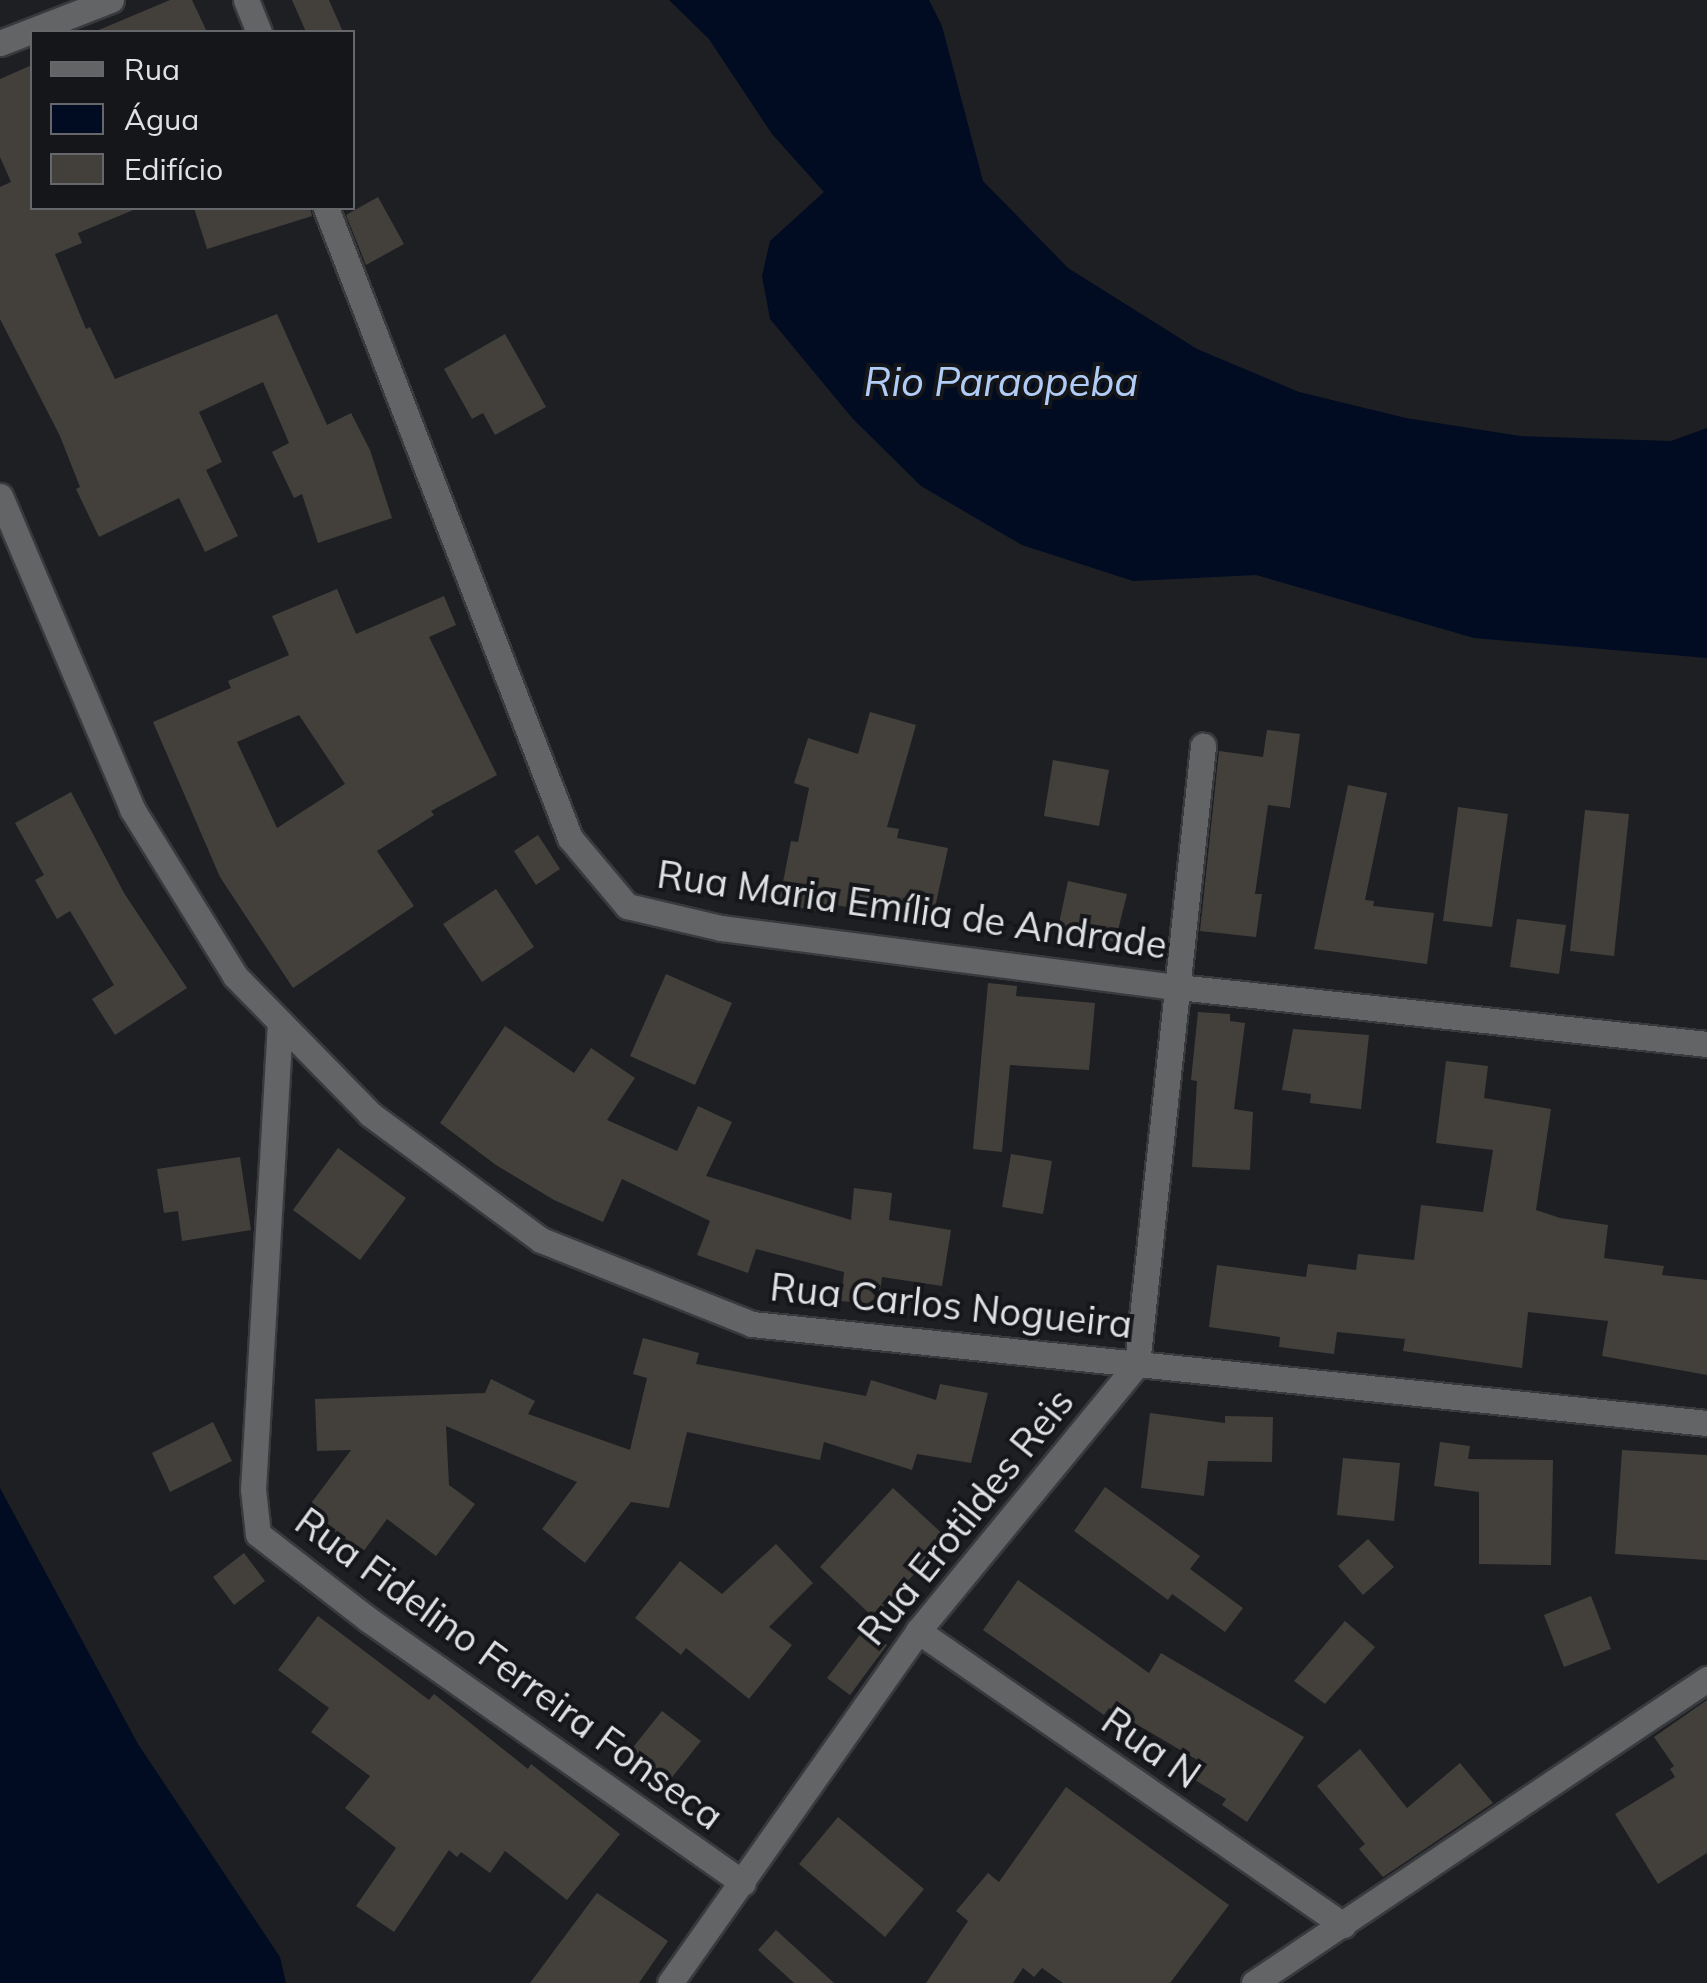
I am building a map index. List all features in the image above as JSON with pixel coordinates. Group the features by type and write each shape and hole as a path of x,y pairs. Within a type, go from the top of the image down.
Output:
{"street":[{"path":"34,30 111,0"},
{"path":"246,0 258,30"},
{"path":"0,43 30,31"},
{"name":"Rua Maria Emília de Andrade","path":"327,210 570,838 627,906 721,928 1178,987 1707,1044"},
{"name":"Rua Carlos Nogueira","path":"0,496 132,809 235,976 370,1114 542,1240 752,1324 1707,1423"},
{"path":"1137,1364 1203,746"},
{"name":"Rua Fidelino Ferreira Fonseca","path":"280,1022 253,1489 258,1534 368,1620 743,1882"},
{"name":"Rua Erotildes Reis","path":"670,1983 918,1631 1137,1364"},
{"name":"Rua N","path":"918,1631 1342,1926"},
{"path":"1254,1983 1707,1679"}],"water":[{"name":"Rio Paraopeba","path":"669,0 929,0 942,26 983,181 1068,268 1197,349 1299,392 1406,418 1520,436 1671,441 1707,428 1707,658 1474,638 1256,575 1133,581 1022,545 921,486 853,419 770,319 762,276 770,241 824,192 772,134 709,39"},
{"path":"0,1488 138,1744 280,1957 286,1983 0,1983"}],"building":[{"path":"170,0 192,0 206,30 99,30"},
{"path":"292,0 329,0 342,30 305,30"},
{"path":"30,66 30,210 133,210 78,233 82,243 55,254 86,329 90,327 115,379 277,314 327,425 351,413 370,450 392,518 318,543 302,494 294,498 272,452 289,443 263,382 199,412 222,462 206,470 238,536 205,552 179,498 99,537 76,489 80,487 60,436 0,319 0,187 11,182 0,157 0,79"},
{"path":"378,197 404,244 366,265 346,215"},
{"path":"195,210 310,210 312,216 207,249"},
{"path":"505,334 546,407 495,435 483,413 472,419 444,369"},
{"path":"337,589 356,634 444,596 456,625 429,637 497,775 431,811 434,815 377,851 414,906 293,988 220,877 153,722 231,688 228,681 289,655 272,616","holes":["299,715 345,784 277,828 237,742"]},
{"path":"870,712 916,725 887,827 899,829 897,838 948,848 934,912 885,903 883,914 836,905 833,915 779,903 791,841 798,842 809,788 794,783 808,738 858,754"},
{"path":"1267,730 1300,734 1290,808 1268,805 1255,894 1262,894 1256,937 1200,931 1219,751 1263,757"},
{"path":"1053,760 1109,770 1099,826 1044,816"},
{"path":"1348,785 1387,793 1365,900 1374,901 1373,906 1434,913 1427,964 1314,949"},
{"path":"71,792 124,893 187,988 115,1035 92,999 114,985 70,911 57,919 35,880 44,875 15,823"},
{"path":"1458,807 1508,814 1492,927 1443,921"},
{"path":"1585,810 1629,814 1614,956 1570,951"},
{"path":"538,835 560,869 536,885 514,851"},
{"path":"1068,881 1127,894 1115,942 1058,928"},
{"path":"496,889 534,947 482,982 443,924"},
{"path":"1517,919 1566,925 1559,974 1510,967"},
{"path":"666,974 732,1003 695,1085 630,1056"},
{"path":"988,983 1017,986 1016,996 1095,1003 1089,1070 1010,1065 1002,1152 973,1149"},
{"path":"1198,1012 1230,1014 1230,1021 1245,1023 1234,1109 1253,1112 1250,1170 1192,1167 1197,1081 1191,1080"},
{"path":"505,1026 574,1073 591,1048 635,1078 607,1120 677,1151 698,1106 732,1122 706,1176 851,1220 854,1188 892,1193 889,1220 951,1230 942,1286 882,1277 878,1305 841,1301 844,1272 756,1249 748,1273 697,1255 710,1221 622,1179 603,1222 554,1200 496,1165 440,1123"},
{"path":"1293,1029 1369,1035 1361,1109 1310,1103 1311,1094 1282,1090"},
{"path":"1446,1061 1488,1066 1484,1098 1551,1109 1536,1210 1608,1225 1604,1258 1664,1266 1662,1275 1707,1280 1707,1375 1602,1356 1608,1321 1528,1312 1522,1368 1403,1351 1405,1339 1337,1332 1334,1354 1279,1347 1280,1337 1209,1327 1217,1265 1306,1277 1308,1264 1356,1270 1358,1254 1414,1260 1421,1205 1483,1212 1493,1150 1436,1143"},
{"path":"338,1148 406,1198 360,1260 293,1210"},
{"path":"1011,1154 1052,1161 1043,1214 1002,1207"},
{"path":"240,1157 251,1230 182,1241 178,1211 164,1213 157,1169"},
{"path":"643,1338 699,1353 696,1364 866,1396 871,1380 936,1400 940,1384 988,1393 971,1463 917,1454 912,1470 824,1442 820,1460 687,1432 669,1508 631,1502 585,1563 542,1529 577,1482 446,1426 449,1485 475,1504 436,1556 387,1519 363,1552 306,1510 351,1450 317,1451 315,1399 485,1393 491,1379 535,1401 528,1414 630,1450 647,1378 633,1374"},
{"path":"1150,1413 1225,1423 1225,1416 1273,1417 1272,1462 1208,1461 1204,1496 1141,1488"},
{"path":"213,1422 232,1461 170,1492 152,1453"},
{"path":"1440,1442 1470,1446 1468,1459 1553,1460 1551,1565 1479,1564 1479,1492 1434,1486"},
{"path":"1622,1450 1707,1455 1707,1560 1615,1554"},
{"path":"1343,1458 1400,1463 1394,1521 1337,1515"},
{"path":"1105,1487 1200,1556 1190,1569 1243,1608 1225,1632 1172,1594 1168,1600 1074,1531"},
{"path":"893,1488 948,1539 873,1617 820,1567"},
{"path":"1368,1539 1394,1567 1363,1595 1338,1566"},
{"path":"776,1544 813,1583 769,1627 792,1645 749,1699 686,1648 681,1655 635,1618 680,1561 722,1594"},
{"path":"244,1553 265,1581 234,1605 213,1577"},
{"path":"1018,1580 1149,1673 1161,1653 1304,1737 1247,1822 1222,1805 1226,1799 1190,1777 1199,1761 1109,1708 1104,1715 983,1630"},
{"path":"1591,1596 1611,1649 1564,1667 1544,1615"},
{"path":"318,1616 429,1700 434,1694 528,1769 531,1764 620,1834 567,1900 505,1851 490,1873 461,1852 457,1857 449,1850 394,1932 356,1906 396,1848 345,1808 370,1776 311,1732 329,1708 278,1670"},
{"path":"1345,1621 1375,1647 1325,1704 1294,1681"},
{"path":"865,1628 887,1645 850,1695 827,1678"},
{"path":"1707,1700 1707,1853 1658,1884 1615,1814 1675,1777 1670,1769 1674,1766 1654,1737"},
{"path":"662,1711 701,1741 669,1781 630,1751"},
{"path":"1360,1749 1407,1808 1460,1763 1493,1803 1383,1877 1359,1849 1365,1844 1317,1786"},
{"path":"1066,1787 1229,1905 1170,1983 1063,1983 1042,1968 1034,1977 1023,1968 1013,1983 926,1983 968,1921 956,1911 988,1873 999,1882"},
{"path":"838,1817 924,1889 885,1937 799,1864"},
{"path":"597,1893 668,1941 639,1983 530,1983"},
{"path":"776,1930 834,1983 794,1983 758,1950"}]}
